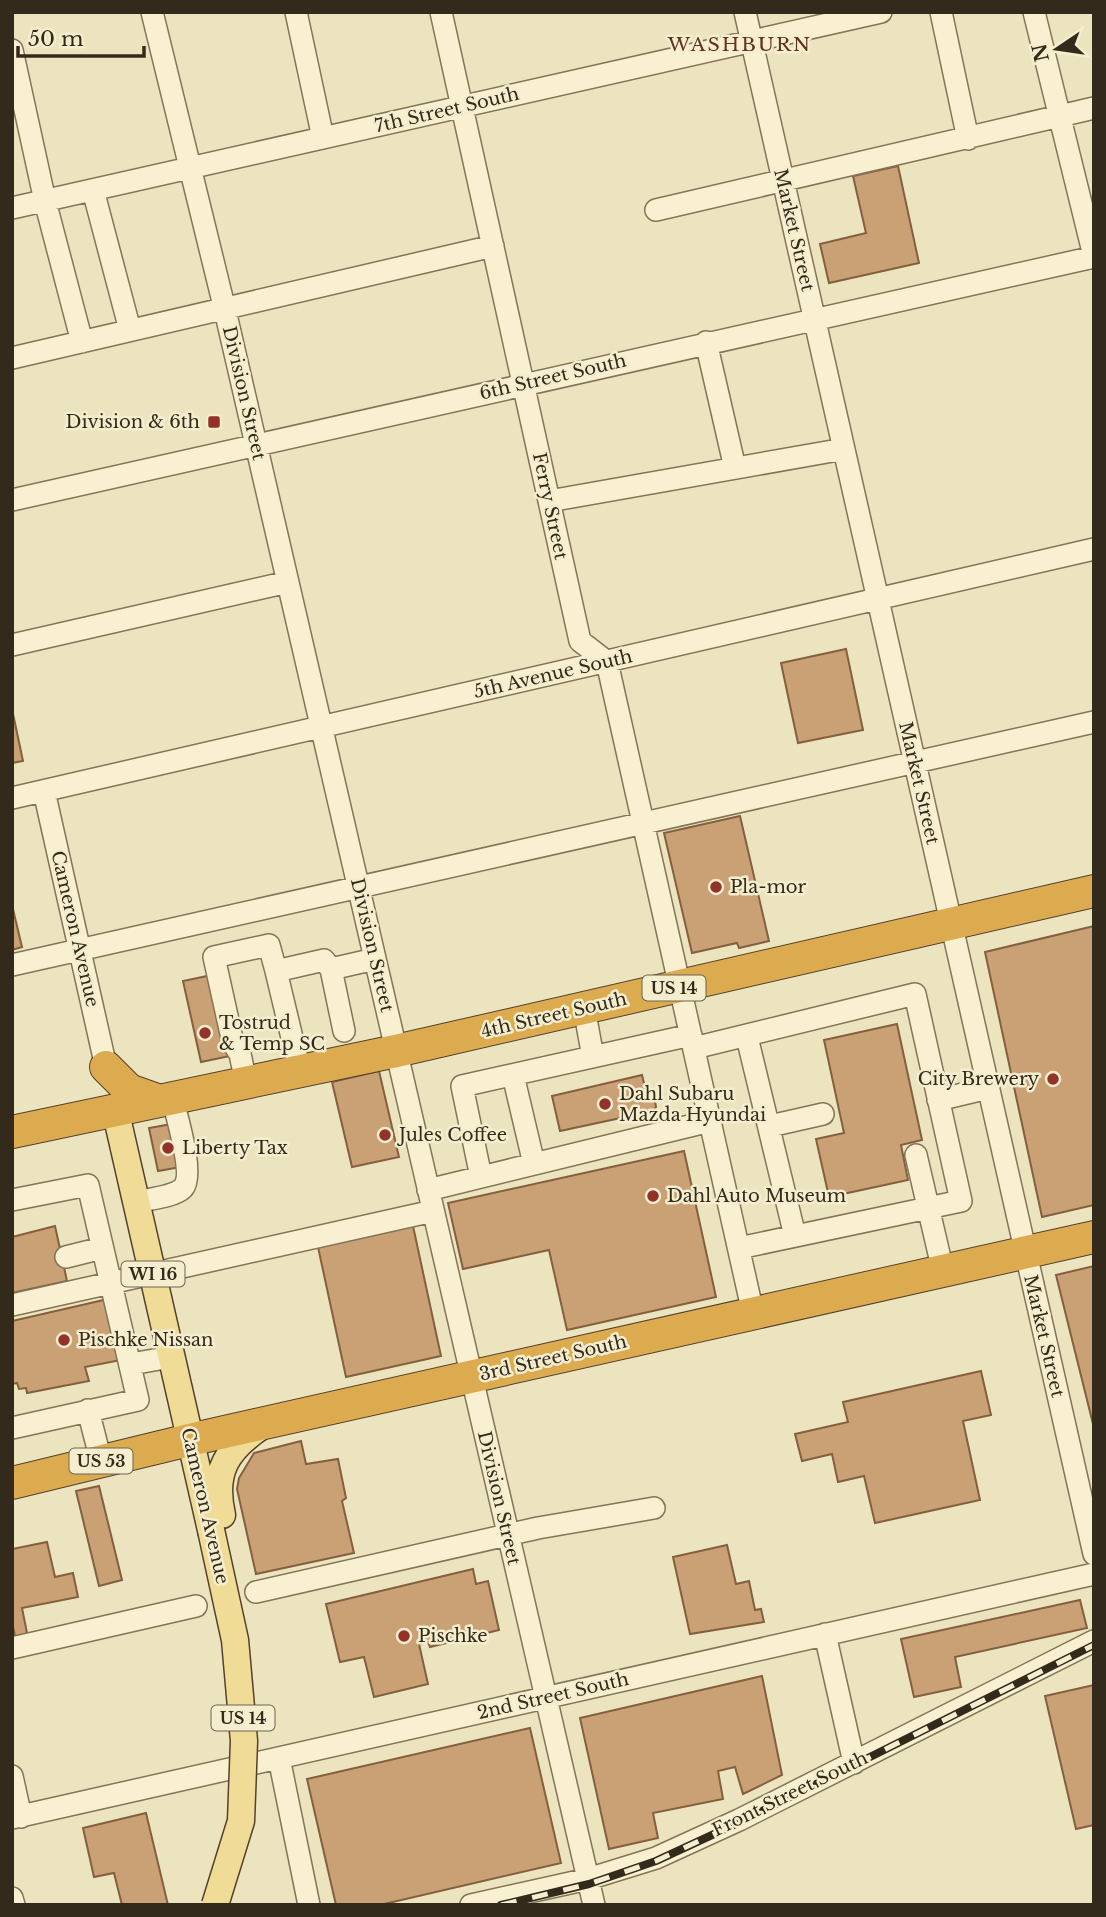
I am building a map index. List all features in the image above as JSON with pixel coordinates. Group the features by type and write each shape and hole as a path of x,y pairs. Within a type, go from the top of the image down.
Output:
{"highway":[{"name":"4th Street South","path":"12,1132 396,1051 1094,891"},
{"path":"106,1067 129,1090 165,1099"},
{"name":"3rd Street South","path":"12,1483 189,1440 1094,1237"}],"main road":[{"name":"Cameron Avenue","path":"115,1109 189,1440 218,1528 242,1686 244,1776 241,1821 215,1905"},
{"path":"218,1528 219,1475 236,1445 267,1423"}],"street":[{"name":"Division Street","path":"152,12 224,306 594,1905"},
{"path":"296,12 323,138"},
{"name":"Ferry Street","path":"441,12 580,641 607,662"},
{"name":"Market Street","path":"745,12 1094,1554"},
{"name":"7th Street South","path":"12,208 881,12"},
{"path":"941,12 968,138"},
{"path":"1034,12 1057,116 1094,256"},
{"path":"12,50 45,201 82,342"},
{"path":"656,210 1094,108"},
{"path":"93,190 130,330"},
{"path":"12,358 224,306 493,246"},
{"name":"6th Street South","path":"12,500 1094,256"},
{"path":"706,342 735,468"},
{"path":"549,501 844,449"},
{"name":"5th Avenue South","path":"12,798 1094,549"},
{"path":"12,645 288,582"},
{"path":"607,662 753,1313"},
{"path":"12,965 1094,722"},
{"name":"Cameron Avenue","path":"44,791 106,1067"},
{"path":"246,1082 240,1054 233,1043 214,957 270,945 300,1071"},
{"path":"331,969 375,959"},
{"path":"276,971 324,960 331,969 344,1031"},
{"path":"481,1177 462,1086 593,1057 693,1041 747,1037 915,994 961,1201 739,1248"},
{"path":"584,1008 593,1057"},
{"path":"747,1037 795,1236"},
{"path":"513,1075 534,1164"},
{"path":"939,1100 988,1088"},
{"path":"136,1202 179,1190 186,1183 187,1168 165,1099"},
{"path":"769,1126 823,1114"},
{"path":"12,1305 153,1275 431,1200 481,1177 710,1121"},
{"path":"916,1155 943,1271"},
{"path":"12,1200 88,1185 138,1400 12,1427"},
{"path":"66,1257 102,1248"},
{"path":"131,1364 171,1357"},
{"path":"88,1410 101,1461"},
{"path":"256,1592 508,1535 654,1508"},
{"name":"2nd Street South","path":"17,1817 1094,1574"},
{"path":"12,1648 196,1606"},
{"path":"825,1634 854,1763"},
{"name":"Front Street South","path":"471,1905 588,1879 656,1858 854,1763 1094,1641"},
{"path":"279,1758 309,1905"},
{"path":"12,1776 17,1817"},
{"path":"12,1898 14,1905"}],"building":[{"path":"898,166 919,263 829,283 820,244 866,233 853,176"},
{"path":"846,649 863,730 798,743 781,663"},
{"path":"12,709 23,761 12,763"},
{"name":"Pla-mor","path":"740,816 769,941 739,948 737,943 692,953 664,833"},
{"path":"12,905 22,947 12,950"},
{"name":"City Brewery","path":"1094,926 1094,1205 1042,1217 985,952"},
{"path":"212,975 230,1056 201,1062 183,981"},
{"path":"897,1024 922,1140 901,1145 908,1180 829,1197 816,1139 844,1133 824,1040"},
{"path":"379,1071 399,1157 352,1167 332,1082"},
{"name":"Dahl Subaru Mazda Hyundai","path":"642,1075 647,1096 653,1095 655,1101 656,1107 653,1111 560,1131 552,1096"},
{"path":"172,1124 181,1167 158,1171 149,1128"},
{"path":"684,1151 716,1297 567,1330 549,1250 463,1269 448,1203"},
{"path":"55,1226 67,1281 12,1293 12,1237"},
{"path":"413,1226 441,1356 346,1377 318,1247"},
{"path":"1094,1266 1094,1428 1056,1275"},
{"name":"Pischke Nissan","path":"108,1299 121,1360 85,1367 89,1381 27,1393 26,1388 19,1389 17,1383 12,1384 12,1321"},
{"path":"981,1371 991,1415 963,1421 980,1500 875,1523 864,1476 838,1482 832,1454 802,1461 795,1434 848,1422 843,1402"},
{"path":"301,1441 306,1464 338,1459 346,1498 342,1501 354,1553 256,1574 237,1489 239,1478 254,1453"},
{"path":"99,1486 122,1580 99,1586 76,1491"},
{"path":"47,1542 55,1577 73,1573 78,1597 22,1608 28,1638 16,1640 12,1623 12,1549"},
{"path":"727,1545 736,1584 749,1581 755,1610 761,1609 764,1622 690,1634 673,1557"},
{"name":"Pischke","path":"473,1569 476,1584 488,1581 499,1630 430,1647 428,1642 419,1644 428,1684 374,1697 364,1657 340,1662 326,1604"},
{"path":"1080,1600 1087,1628 955,1657 961,1687 914,1697 901,1639"},
{"path":"762,1676 782,1775 743,1794 735,1767 718,1771 723,1799 653,1813 658,1838 609,1849 580,1718"},
{"path":"1094,1685 1094,1825 1076,1829 1045,1696"},
{"path":"530,1728 561,1863 380,1905 336,1905 307,1779"},
{"path":"146,1813 168,1905 122,1905 114,1873 94,1877 83,1828"}],"railway":[{"path":"501,1905 589,1884 656,1861 740,1822 1094,1645"}],"place":[{"name":"Division & 6th","path":"214,422"},
{"name":"Pla-mor","path":"716,887"},
{"name":"Tostrud & Temp SC","path":"205,1033"},
{"name":"City Brewery","path":"1053,1079"},
{"name":"Dahl Subaru Mazda Hyundai","path":"605,1104"},
{"name":"Jules Coffee","path":"385,1135"},
{"name":"Liberty Tax","path":"168,1148"},
{"name":"Dahl Auto Museum","path":"653,1196"},
{"name":"Pischke Nissan","path":"64,1340"},
{"name":"Pischke","path":"404,1636"}],"district":[{"name":"WASHBURN","path":"740,44"}]}
